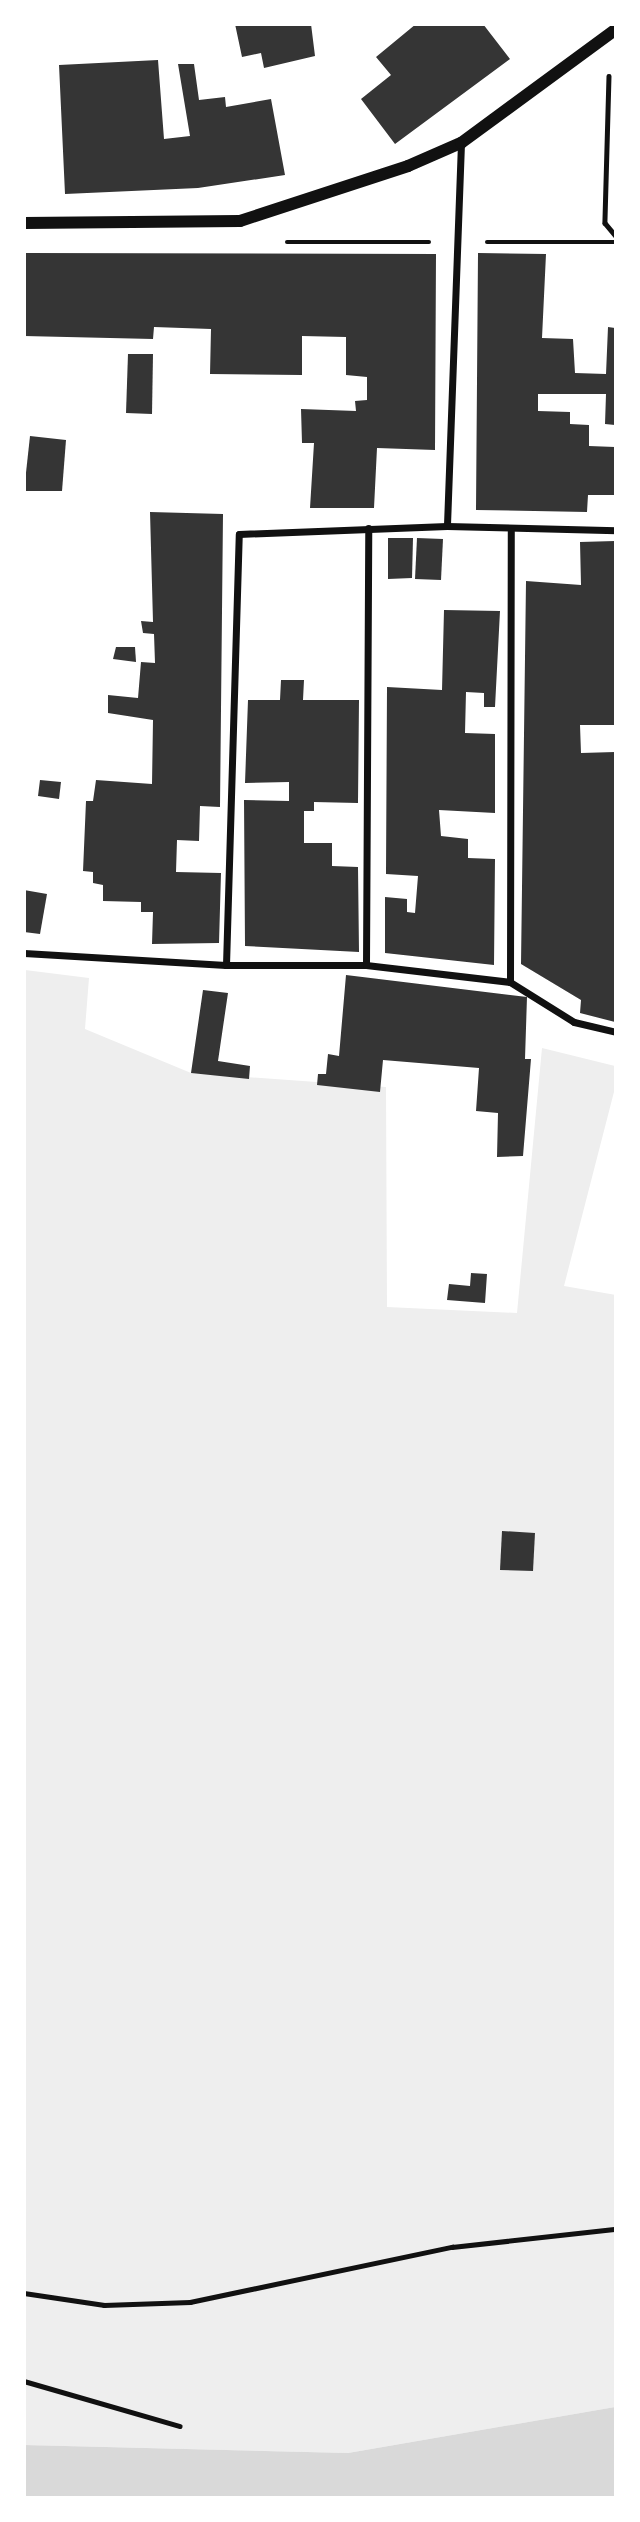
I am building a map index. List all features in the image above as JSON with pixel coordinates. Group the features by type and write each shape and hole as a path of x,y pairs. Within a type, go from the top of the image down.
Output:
{"street":[{"path":"24,223 240,221 461,143 608,28"},
{"path":"447,526 461,143"},
{"path":"226,965 239,534 447,526 512,531 615,530"},
{"path":"366,965 368,528"},
{"path":"510,982 512,531"},
{"path":"24,953 226,965 366,965 510,982 574,1021 615,1032"}],"path":[{"path":"608,28 605,223 615,236"},
{"path":"24,2293 104,2305 190,2302 452,2247 615,2229"},
{"path":"24,2381 180,2427"}],"shaded area":[{"path":"25,970 89,978 85,1029 191,1073 386,1087 387,1307 517,1313 542,1048 615,1066 615,1088 564,1286 616,1295 615,2407 348,2453 25,2445"},
{"path":"615,2407 615,2497 25,2497 25,2445 348,2453"}],"building":[{"path":"235,24 311,24 315,56 264,68 261,53 242,57"},
{"path":"416,24 483,24 510,59 395,144 361,99 391,75 376,57"},
{"path":"158,60 164,139 190,136 178,64 194,64 199,100 225,97 226,107 271,99 285,175 198,188 65,194 59,65"},
{"path":"24,253 436,254 435,450 377,448 374,508 310,508 314,443 302,443 301,409 356,411 355,401 367,400 367,377 346,375 346,337 302,336 302,375 210,374 211,329 154,327 153,339 24,336"},
{"path":"478,253 546,254 542,338 573,339 575,373 606,374 608,327 615,328 615,425 605,424 606,394 538,394 538,411 570,412 570,424 589,425 589,446 615,447 615,495 588,495 587,512 476,510"},
{"path":"128,354 153,354 152,414 126,413"},
{"path":"30,436 66,440 62,491 24,491"},
{"path":"150,512 223,514 220,807 200,806 199,841 177,840 176,872 221,873 219,943 152,944 153,912 141,912 141,902 103,901 103,885 93,883 93,872 83,871 86,801 93,801 96,780 152,784 153,720 108,713 108,695 138,698 141,662 155,663 154,634 143,633 141,621 153,622"},
{"path":"388,538 413,538 412,578 388,579"},
{"path":"417,538 443,539 441,580 415,579"},
{"path":"615,541 615,725 580,725 581,753 615,752 615,1022 580,1013 581,1000 521,964 526,581 581,585 580,542"},
{"path":"444,610 500,611 495,707 484,707 484,693 466,692 465,733 495,734 495,813 439,810 441,836 468,839 468,858 495,859 494,965 385,953 385,897 407,899 407,912 415,913 418,876 386,874 387,687 442,690"},
{"path":"116,647 135,647 136,662 113,659"},
{"path":"281,680 304,680 303,700 359,700 358,803 314,802 314,811 304,811 304,843 332,843 332,866 358,867 359,952 245,946 244,800 289,801 289,782 245,783 248,700 280,700"},
{"path":"40,780 61,782 59,799 38,796"},
{"path":"24,890 47,894 40,934 24,932"},
{"path":"346,975 527,997 525,1059 531,1059 523,1156 497,1157 498,1113 476,1111 479,1068 383,1060 380,1092 317,1085 318,1074 326,1074 328,1054 339,1056"},
{"path":"203,990 228,993 218,1061 250,1066 249,1079 191,1073"},
{"path":"471,1273 487,1274 485,1303 447,1300 449,1284 470,1286"},
{"path":"502,1531 535,1533 533,1571 500,1570"}]}
